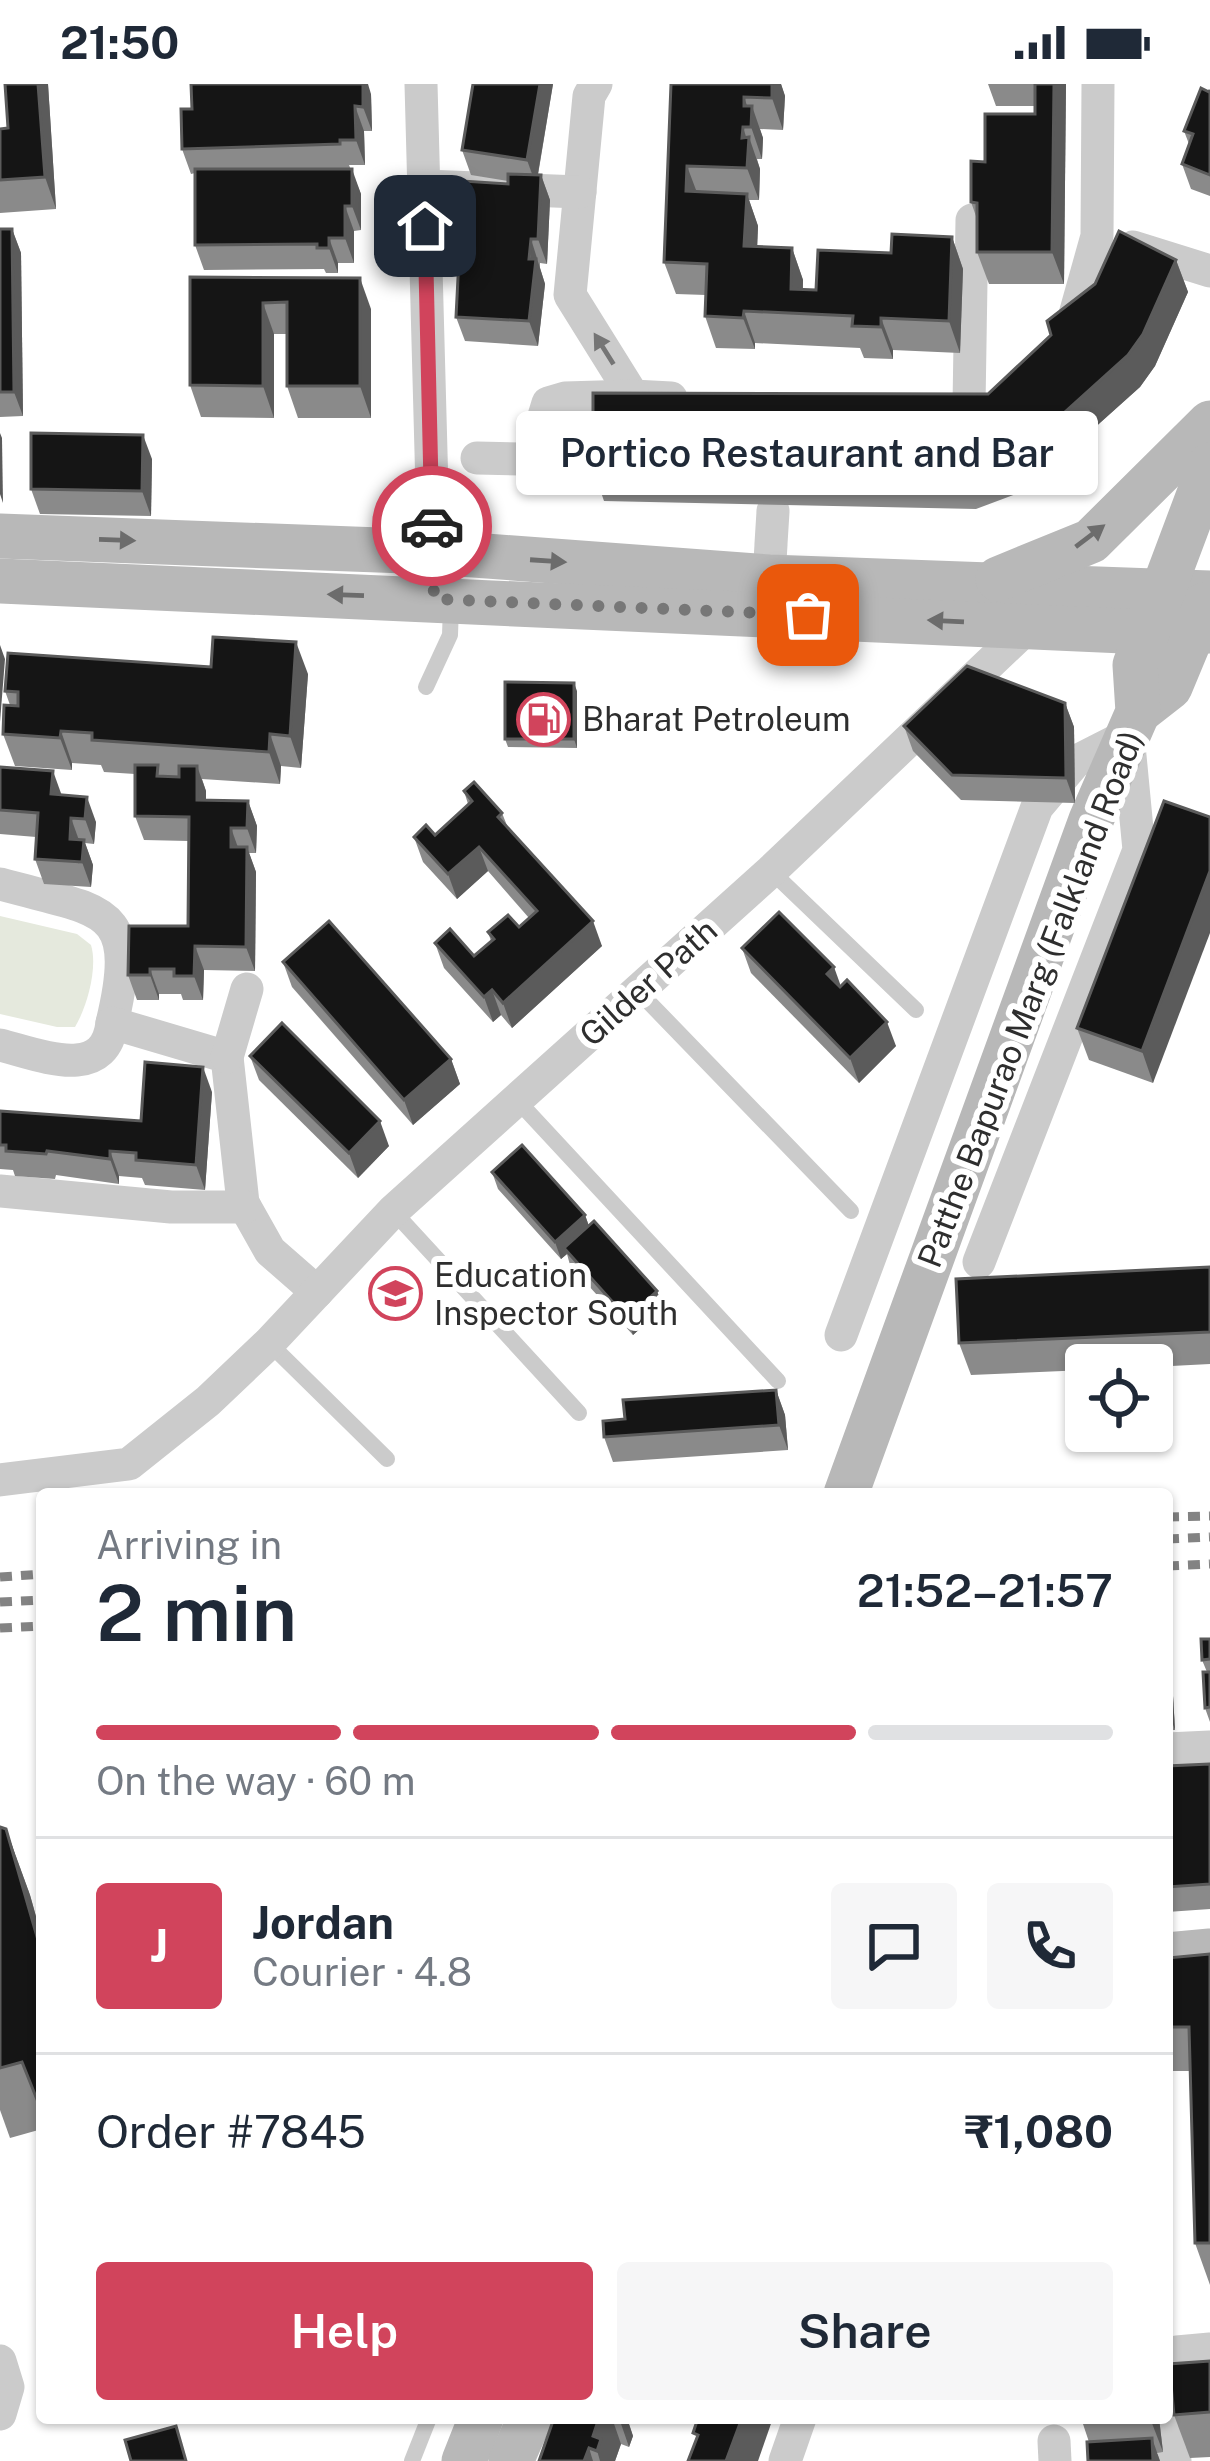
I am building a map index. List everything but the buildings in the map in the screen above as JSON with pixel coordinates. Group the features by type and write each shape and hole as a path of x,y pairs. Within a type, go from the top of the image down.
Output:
{"main road":[{"path":"984,584 1091,541 1210,423"},
{"name":"Patthe Bapurao Marg (Falkland Road)","path":"848,1488 1091,820 1133,724 1135,664 1210,465"},
{"path":"0,536 433,552 770,578 984,584 1154,613"},
{"path":"0,581 1031,624 1206,608 1170,687 1133,724"},
{"path":"1173,1954 1210,1951"},
{"path":"464,2461 479,2424"},
{"path":"511,2461 527,2424"}],"street":[{"path":"421,84 433,552 443,599"},
{"path":"596,84 589,95 570,295 633,396"},
{"path":"1038,362 1072,333 1097,236 1098,84"},
{"path":"424,186 580,192"},
{"path":"973,220 957,405 988,404 1005,390"},
{"path":"1097,236 1210,272"},
{"path":"477,458 521,460 543,446 541,426 548,403 566,398 696,398"},
{"path":"770,578 773,511"},
{"name":"Gilder Path","path":"0,1480 129,1464 208,1401 393,1211 771,872 1031,624"},
{"path":"979,1262 1139,850 1133,724"},
{"path":"842,1335 1037,807 1075,762 1133,724"},
{"path":"0,884 90,909 115,928 124,961 110,1042 104,1051 91,1057 55,1059 0,1045"},
{"path":"247,989 227,1057 245,1207 270,1251 317,1292"},
{"path":"112,1023 227,1057"},
{"path":"0,1190 171,1207 245,1207"},
{"path":"1173,1749 1210,1747"},
{"path":"1173,2356 1210,2349"},
{"path":"0,2361 8,2387 0,2414"},
{"path":"785,2461 798,2424"},
{"path":"1171,2424 1175,2461"}],"lane":[{"path":"426,686 450,635 443,599"},
{"path":"771,872 916,1010"},
{"path":"638,991 851,1211"},
{"path":"517,1100 778,1381"},
{"path":"393,1211 579,1413"},
{"path":"269,1343 387,1459"},
{"path":"412,2461 427,2424"}],"shaded area":[{"path":"0,916 77,934 91,945 90,987 75,1027 0,1014"}],"railway":[{"path":"1173,1517 1210,1516"},
{"path":"1173,1539 1210,1537"},
{"path":"1173,1566 1210,1564"},
{"path":"0,1577 36,1574"},
{"path":"0,1602 36,1600"},
{"path":"0,1628 36,1626"}],"way so far":[{"path":"432,526 434,599 808,615"}],"place":[{"name":"Portico Restaurant and Bar","path":"808,615"},
{"name":"Bharat Petroleum","path":"543,719"},
{"name":"Education Inspector South","path":"395,1294"}],"route":[{"path":"425,226 432,526"}]}
